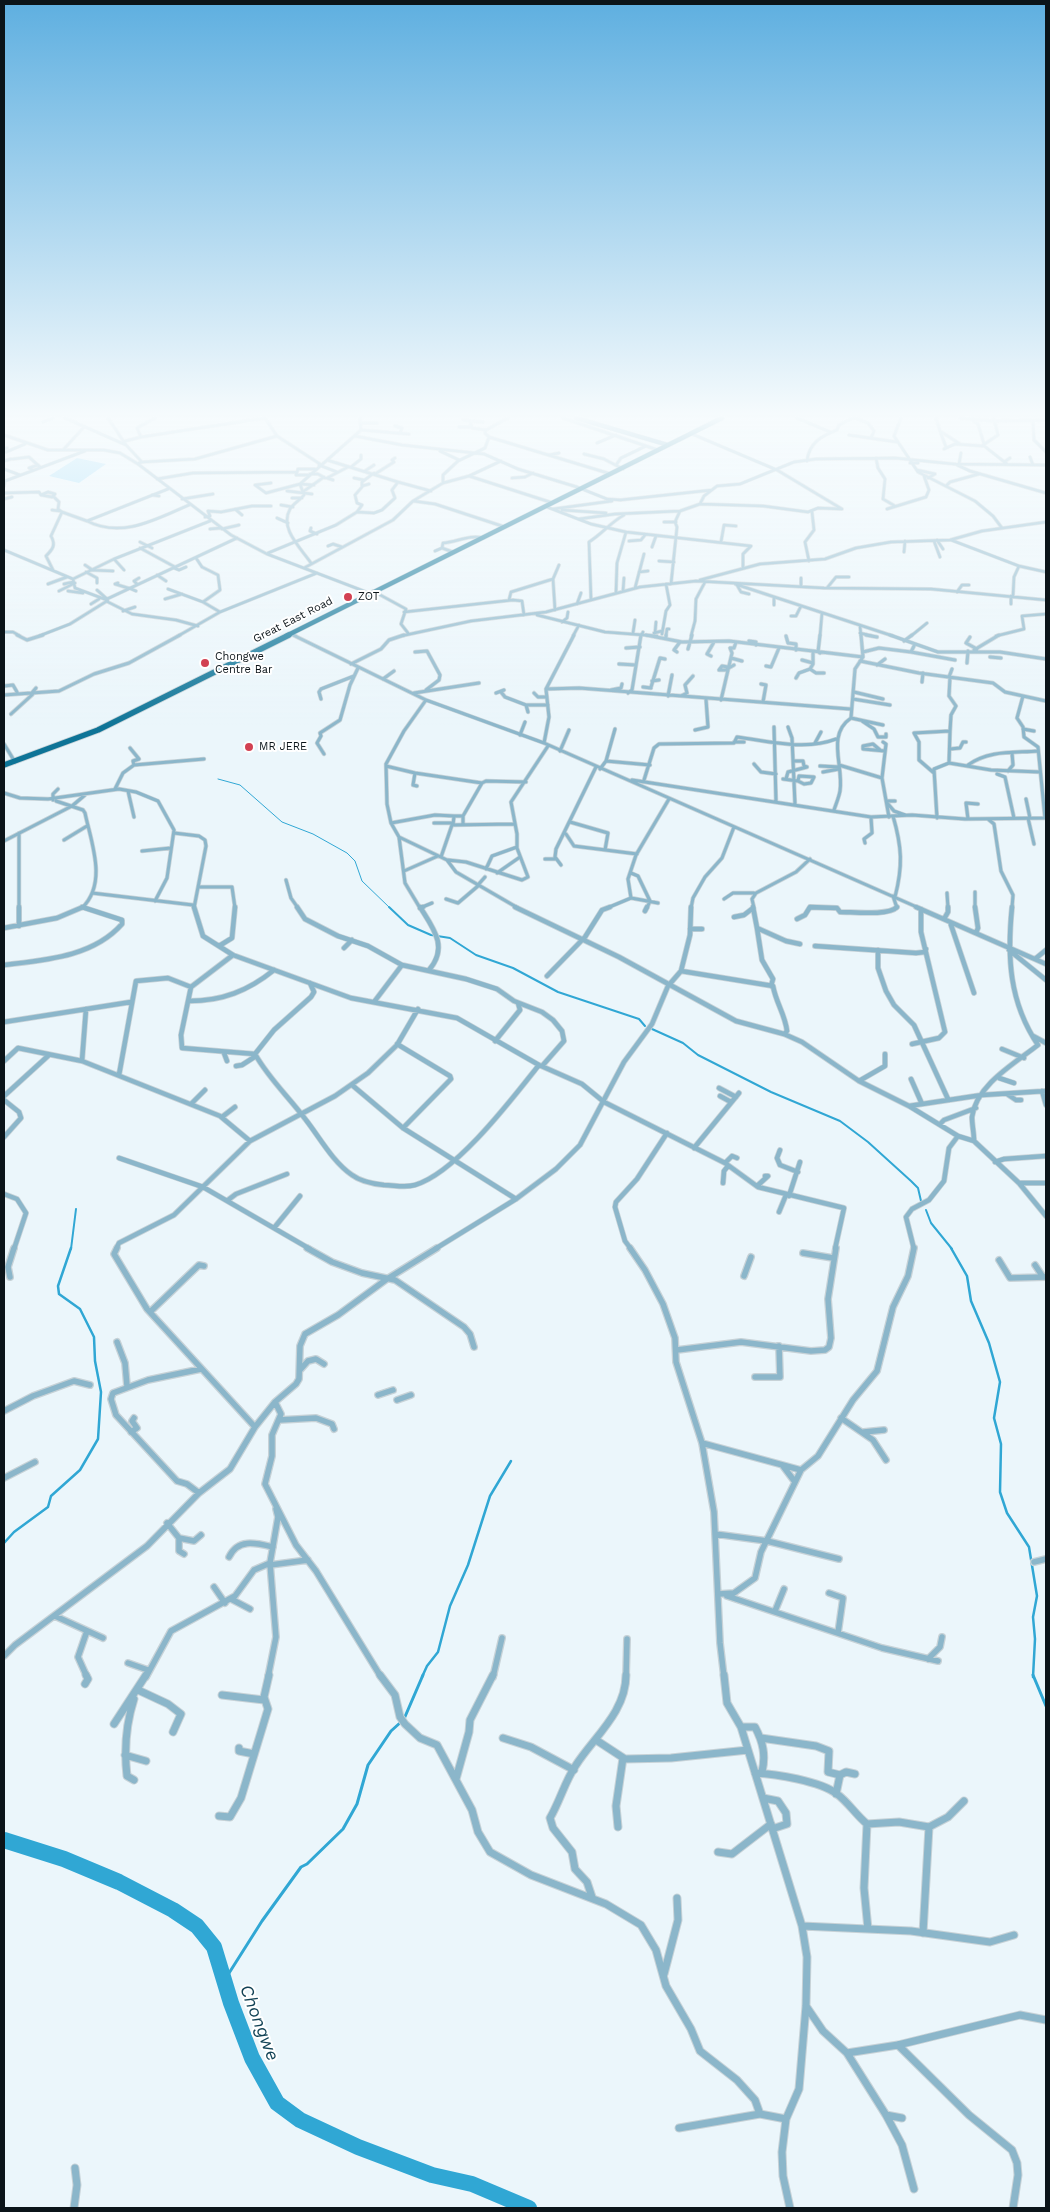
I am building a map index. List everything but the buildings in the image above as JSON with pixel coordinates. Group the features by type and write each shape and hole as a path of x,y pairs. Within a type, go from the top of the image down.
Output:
{"highway":[{"name":"Great East Road","path":"4,765 98,730 371,592 518,521"}],"street":[{"path":"56,572 51,568 46,556 53,549 54,541 51,536 57,521"},
{"path":"88,521 106,529 116,530 128,528 145,521"},
{"path":"59,591 74,581 78,573 207,521"},
{"path":"212,521 237,538 267,554 371,592 404,607 401,624 408,633"},
{"path":"284,521 288,523 288,532 306,552 311,563"},
{"path":"267,554 317,534 340,521"},
{"path":"304,568 391,521"},
{"path":"487,521 505,527"},
{"path":"584,521 606,528 645,535 751,546 744,554 743,568"},
{"path":"592,599 590,542 604,533 613,521"},
{"path":"808,561 805,542 814,530 813,521"},
{"path":"997,521 1002,528"},
{"path":"664,522 676,522 671,584"},
{"path":"351,664 381,649 389,640 408,633 472,621 555,610 616,592 647,586 696,581 743,568 778,562 825,559 865,546 905,541 950,540 1002,528 1046,522"},
{"path":"210,529 222,529 239,525"},
{"path":"721,542 724,525 736,526"},
{"path":"183,526 188,528"},
{"path":"311,528 310,531 317,534"},
{"path":"616,592 617,563 626,532"},
{"path":"629,541 641,540 645,535"},
{"path":"652,547 656,536"},
{"path":"962,536 967,546"},
{"path":"442,548 441,544 444,542 454,543 466,537 484,538"},
{"path":"149,538 155,542"},
{"path":"179,570 197,555 201,555 237,538"},
{"path":"950,540 1019,566 1046,572"},
{"path":"904,552 905,541"},
{"path":"935,541 943,549"},
{"path":"935,541 940,557"},
{"path":"140,542 152,548"},
{"path":"328,546 333,544 342,548"},
{"path":"128,548 133,551"},
{"path":"140,548 184,574"},
{"path":"435,551 442,548 453,552"},
{"path":"4,550 74,581"},
{"path":"636,588 644,554"},
{"path":"197,555 202,567"},
{"path":"161,559 168,558"},
{"path":"114,559 124,570"},
{"path":"659,561 674,562"},
{"path":"85,565 97,578 97,583"},
{"path":"4,632 13,632 27,640 70,624 128,588 175,567 185,565 202,567 218,575 221,588 202,602"},
{"path":"555,610 553,579 559,565"},
{"path":"1011,604 1014,577 1019,566"},
{"path":"89,570 108,572"},
{"path":"103,574 113,571"},
{"path":"639,572 648,571"},
{"path":"4,694 32,694 59,690 94,674 130,663 220,612 317,573"},
{"path":"157,576 166,580"},
{"path":"48,584 67,577"},
{"path":"828,588 836,577 848,577"},
{"path":"137,584 134,581 139,578"},
{"path":"623,591 624,578"},
{"path":"801,578 802,586"},
{"path":"509,600 511,592 553,579"},
{"path":"64,584 74,581"},
{"path":"74,581 75,588 99,599 107,600"},
{"path":"696,581 779,583 828,588 919,588 1046,600"},
{"path":"646,582 647,586"},
{"path":"688,649 695,621 696,599 705,582"},
{"path":"118,583 115,584 136,591"},
{"path":"732,583 860,626 872,628 914,646 938,652 1000,652 1046,659"},
{"path":"664,638 662,631 666,611 670,605 666,584"},
{"path":"737,585 741,592 749,594"},
{"path":"957,592 962,585 969,585"},
{"path":"168,589 179,591 220,612"},
{"path":"97,590 107,600 124,611 198,626"},
{"path":"68,592 84,593"},
{"path":"577,604 581,593"},
{"path":"165,599 182,594"},
{"path":"774,598 774,605"},
{"path":"91,604 99,599"},
{"path":"404,612 509,600 522,601 524,615"},
{"path":"791,616 796,616 801,606"},
{"path":"124,611 129,607 135,607"},
{"path":"562,622 567,618 568,612"},
{"path":"820,653 818,652 822,613"},
{"path":"534,614 605,632 655,634 679,642 756,642 756,645 779,648 786,651 796,650 863,657"},
{"path":"970,651 977,649 997,635 1024,629 1022,616 1046,614"},
{"path":"633,633 635,620"},
{"path":"655,634 656,622"},
{"path":"904,641 927,623"},
{"path":"399,837 447,860 466,862 526,880 528,877 517,847 511,802 526,782 546,745 549,717 546,689 579,625"},
{"path":"851,718 850,709 854,692 855,667 863,657 860,626"},
{"path":"664,638 669,628"},
{"path":"655,634 662,631"},
{"path":"289,633 426,700 546,745 1046,964"},
{"path":"618,637 619,633"},
{"path":"626,693 632,690 641,633"},
{"path":"860,633 877,637"},
{"path":"786,636 788,643 796,644 796,650"},
{"path":"970,637 966,643 977,649"},
{"path":"676,652 674,650 679,642"},
{"path":"721,700 731,658 730,648 734,648 736,642"},
{"path":"748,642 747,648 749,649"},
{"path":"710,656 707,654 714,643"},
{"path":"911,652 914,646"},
{"path":"626,648 640,647"},
{"path":"766,666 771,667 779,648"},
{"path":"863,652 879,648 955,660"},
{"path":"414,652 427,651 446,688"},
{"path":"967,663 970,651"},
{"path":"804,652 804,658 813,663"},
{"path":"796,678 799,673 810,669 813,663 813,652"},
{"path":"1000,652 1001,663"},
{"path":"990,657 1001,658"},
{"path":"649,694 652,681 658,671 660,658 665,659"},
{"path":"731,658 742,660"},
{"path":"630,659 637,659"},
{"path":"877,665 885,659"},
{"path":"860,661 922,673 993,683 1002,691 1046,701"},
{"path":"619,664 636,665"},
{"path":"727,669 734,667 734,665"},
{"path":"324,754 317,743 321,736 320,733 340,720 358,668"},
{"path":"810,669 816,673 824,673"},
{"path":"949,763 950,749 947,739 950,731 951,715 956,706 949,696 949,677 952,670"},
{"path":"383,679 394,671"},
{"path":"922,673 922,682"},
{"path":"668,696 672,675"},
{"path":"322,699 319,692 321,689 354,676"},
{"path":"425,691 439,680 440,676"},
{"path":"680,697 681,694 688,693 685,685 693,676"},
{"path":"652,681 660,680"},
{"path":"414,693 479,683"},
{"path":"607,692 623,685 633,684"},
{"path":"761,684 766,685 763,702"},
{"path":"4,686 13,685 17,693"},
{"path":"623,685 626,693"},
{"path":"17,693 20,686"},
{"path":"546,689 566,687 607,692 850,709"},
{"path":"643,687 652,687"},
{"path":"11,714 36,688"},
{"path":"496,693 502,691 505,697 526,705 548,705"},
{"path":"854,692 883,699"},
{"path":"534,693 538,697 547,697"},
{"path":"22,694 25,700"},
{"path":"628,780 644,780 700,792 776,801 871,817 1046,818 1038,751 1035,743 1024,737 1023,729 1017,716 1023,696"},
{"path":"695,730 708,727 706,699"},
{"path":"853,699 890,705"},
{"path":"426,700 404,731 386,766 387,810 391,823 399,837 406,884 433,928 439,943 438,960 429,970"},
{"path":"526,705 528,712"},
{"path":"834,810 840,791 839,750 836,739 842,724 851,718 883,725"},
{"path":"862,721 874,729 878,737 886,737 886,734"},
{"path":"520,735 524,729 525,722"},
{"path":"774,727 776,801"},
{"path":"788,728 791,730 793,744 793,772 796,781 795,804"},
{"path":"561,865 556,859 556,849 566,834 577,803 598,768 606,761 615,729"},
{"path":"1023,729 1034,731"},
{"path":"560,751 569,730"},
{"path":"934,773 919,760 919,742 914,733 950,731"},
{"path":"815,743 821,732"},
{"path":"734,742 736,738 750,737 793,744 815,743 836,739"},
{"path":"644,780 654,748 659,744 744,742"},
{"path":"797,919 805,914 810,907 837,908 840,912 864,913 897,908 894,896 899,881 901,843 891,817 882,778 886,744 882,742"},
{"path":"950,749 960,748 963,742 966,742"},
{"path":"4,744 15,762"},
{"path":"130,748 139,759 133,761 134,765"},
{"path":"880,750 885,751"},
{"path":"968,765 982,757 1038,751"},
{"path":"1008,771 1013,765 1012,753"},
{"path":"115,789 123,773 134,765 204,759"},
{"path":"606,761 650,765"},
{"path":"793,761 803,761 804,766 807,767 786,773 784,779 796,781"},
{"path":"936,818 934,773 936,767 942,767 949,763 1008,771 1040,772"},
{"path":"754,764 761,772 776,774"},
{"path":"386,766 415,773 482,783 486,781 526,782"},
{"path":"820,766 839,767 882,778"},
{"path":"823,772 839,767"},
{"path":"415,773 416,776 412,785 417,786"},
{"path":"997,774 1005,777 1014,818"},
{"path":"463,824 463,816 482,783"},
{"path":"54,800 53,794 58,789"},
{"path":"4,793 26,800 54,800 115,789 158,801 174,827 174,834 167,878 155,901"},
{"path":"128,792 134,817"},
{"path":"4,841 72,806 86,793"},
{"path":"631,898 628,879 637,854 669,799"},
{"path":"1026,799 1034,844"},
{"path":"4,928 62,916 82,908 92,893 96,871 83,810 54,800"},
{"path":"887,802 895,801"},
{"path":"887,802 894,810 907,816"},
{"path":"968,819 966,803 978,804"},
{"path":"391,823 435,815 463,816"},
{"path":"404,872 439,857 453,824 454,816"},
{"path":"865,844 864,840 872,833 871,817"},
{"path":"974,1141 972,1117 982,1095 1038,1045 1023,1019 1012,980 1008,948 1013,895 1001,871 994,824 988,819"},
{"path":"570,822 592,826 608,833 605,850"},
{"path":"434,823 514,824"},
{"path":"64,840 87,826"},
{"path":"4,1656 136,1555 199,1493 230,1469 255,1427 275,1402 296,1384 300,1370 300,1346 305,1334 338,1315 387,1278 516,1199 556,1169 580,1145 624,1062 652,1024 668,986 681,971 690,929 689,914 693,898 705,878 722,858 734,827"},
{"path":"19,926 20,833"},
{"path":"174,834 199,836 205,840 198,887 193,905 203,936 233,956 351,998 418,1009 456,1018 541,1065 582,1084 604,1102 726,1164 746,1181 788,1195 844,1208 833,1258 828,1299 831,1338 829,1347 825,1350 811,1351 741,1342 677,1350"},
{"path":"566,834 574,846 637,854"},
{"path":"486,869 492,856 517,847"},
{"path":"142,851 172,848"},
{"path":"498,873 520,856"},
{"path":"545,859 556,859"},
{"path":"724,899 728,895 754,893 792,876 804,868 810,859"},
{"path":"447,860 456,872 508,904 585,939 668,986 736,1021 784,1034 802,1042 859,1081 909,1106 958,1136 974,1141 1018,1183 1046,1216"},
{"path":"631,873 638,876 650,902 646,911"},
{"path":"476,893 485,877"},
{"path":"256,1055 267,1074 353,1176 375,1184 414,1185 455,1159 489,1128 541,1065 564,1041 564,1036 553,1020 542,1012 518,1002 497,988 402,965 305,919 291,898 286,880"},
{"path":"198,887 232,887 235,904 232,938 219,946"},
{"path":"446,899 458,903 479,887"},
{"path":"462,891 468,895"},
{"path":"749,892 762,960 772,979 776,1002 785,1015 787,1031 784,1034"},
{"path":"975,892 974,901 978,928 976,933"},
{"path":"92,893 193,905"},
{"path":"752,900 754,893"},
{"path":"944,919 948,912 947,893"},
{"path":"546,976 585,939 598,920 602,910 631,898 658,903"},
{"path":"420,908 432,903"},
{"path":"4,965 36,962 93,946 109,939 122,924 122,920 82,908"},
{"path":"753,909 760,911"},
{"path":"744,916 753,909"},
{"path":"912,1044 924,1043 939,1038 945,1032 921,932 921,909"},
{"path":"734,917 744,916 755,919"},
{"path":"950,922 974,993"},
{"path":"690,929 702,928"},
{"path":"757,928 786,941 800,944"},
{"path":"344,948 352,940"},
{"path":"815,946 916,953 925,952 926,949"},
{"path":"1008,948 1046,980"},
{"path":"878,950 878,968 889,996 914,1025 924,1043 948,1100"},
{"path":"1035,959 1046,950"},
{"path":"233,956 191,987 181,1035 182,1048 256,1055"},
{"path":"374,1002 402,965"},
{"path":"189,1001 209,1002 239,995 260,982 274,970"},
{"path":"681,971 772,986"},
{"path":"119,1075 131,1002 138,979 168,978 191,987"},
{"path":"236,1066 242,1065 256,1055 266,1038 300,1006 310,1001 314,992 310,983"},
{"path":"4,1022 131,1002"},
{"path":"495,1040 504,1032 509,1020 520,1010 518,1002"},
{"path":"82,1061 86,1009"},
{"path":"255,1427 150,1312 131,1285 114,1254 115,1247 119,1243 174,1215 250,1142 352,1086 374,1068 397,1044 418,1009"},
{"path":"1031,1035 1046,1043"},
{"path":"397,1044 450,1076 451,1079 403,1128"},
{"path":"4,1061 18,1048 33,1049 49,1055 82,1061 222,1117 250,1142"},
{"path":"1002,1049 1024,1058"},
{"path":"224,1053 227,1061"},
{"path":"859,1081 885,1066 885,1054"},
{"path":"4,1138 21,1118 19,1112 4,1098 49,1055"},
{"path":"999,1078 1014,1083"},
{"path":"911,1079 922,1104"},
{"path":"352,1086 403,1128 516,1199"},
{"path":"694,1148 738,1095 719,1088"},
{"path":"191,1104 205,1090"},
{"path":"909,1106 975,1098 982,1095 1044,1091 1046,1105"},
{"path":"1006,1093 1016,1100 1021,1100"},
{"path":"720,1096 731,1102"},
{"path":"222,1117 236,1107"},
{"path":"940,1124 944,1120 953,1120 969,1108 976,1108"},
{"path":"666,1134 637,1179 616,1202 615,1207 625,1242 645,1270 663,1304 677,1350 676,1362 702,1443 710,1482 715,1534 716,1582 719,1594 720,1643 727,1703 741,1727 748,1750 759,1773 763,1798 802,1926 807,1956 806,2006 799,2089 786,2119 782,2152 783,2176 790,2208"},
{"path":"727,1596 737,1592 755,1578 761,1552 801,1470 818,1456 841,1418 877,1371 892,1307 908,1276 914,1247 906,1217 912,1208 929,1200 944,1181 949,1148 958,1136"},
{"path":"780,1150 777,1158 780,1165 798,1172"},
{"path":"723,1183 726,1164 732,1156 737,1158"},
{"path":"995,1162 1004,1159 1046,1156"},
{"path":"119,1158 203,1187 332,1262 395,1280 444,1311 464,1327 470,1334 474,1347"},
{"path":"779,1212 798,1172 800,1162"},
{"path":"228,1200 236,1194 287,1174"},
{"path":"757,1186 768,1176 765,1176"},
{"path":"1018,1183 1046,1183"},
{"path":"4,1194 17,1199 26,1213 8,1267 10,1277"},
{"path":"274,1228 300,1196"},
{"path":"804,1253 833,1258"},
{"path":"744,1276 751,1257"},
{"path":"999,1260 1010,1278 1045,1277"},
{"path":"150,1312 198,1265 204,1266"},
{"path":"1035,1265 1045,1277"},
{"path":"117,1342 125,1363 127,1386"},
{"path":"754,1377 780,1377 779,1346"},
{"path":"300,1370 308,1361 316,1359 324,1364"},
{"path":"199,1493 187,1484 177,1481 131,1432 116,1415 111,1399 113,1393 127,1386 202,1369"},
{"path":"4,1411 33,1396 74,1381 90,1385"},
{"path":"378,1395 393,1390"},
{"path":"397,1400 411,1395"},
{"path":"220,1816 230,1817 240,1798 268,1710 264,1700 264,1690 273,1661 275,1641 270,1564 278,1518 276,1507 266,1484 272,1456 272,1435 281,1414 275,1402"},
{"path":"131,1432 137,1428 132,1421 134,1418"},
{"path":"279,1420 316,1418 332,1424 334,1430"},
{"path":"841,1418 864,1432 879,1446 886,1460"},
{"path":"864,1432 884,1430"},
{"path":"702,1443 801,1470"},
{"path":"4,1478 35,1462"},
{"path":"782,1465 795,1482"},
{"path":"276,1507 283,1516 296,1545 308,1560 387,1686 394,1691 402,1721 417,1732 420,1738 437,1745 472,1810 478,1832 490,1852 531,1875 592,1897 634,1919 641,1925 656,1950 666,1986 691,2029 700,2050 737,2080 754,2100 760,2114"},
{"path":"167,1523 179,1538 179,1550 184,1554"},
{"path":"715,1534 767,1541 838,1559"},
{"path":"179,1538 194,1541 201,1535"},
{"path":"229,1557 242,1544 250,1542 273,1547"},
{"path":"1034,1562 1046,1559"},
{"path":"114,1724 137,1691 171,1632 231,1599 254,1570 270,1564 308,1560"},
{"path":"214,1587 225,1603"},
{"path":"775,1611 784,1589"},
{"path":"829,1593 843,1598 838,1633"},
{"path":"719,1594 882,1648 938,1661"},
{"path":"231,1599 240,1606 250,1609"},
{"path":"55,1616 103,1638"},
{"path":"85,1684 88,1679 78,1657 87,1631"},
{"path":"928,1659 939,1651 942,1637"},
{"path":"456,1779 469,1732 470,1720 484,1691 491,1683 498,1661 502,1638"},
{"path":"592,1897 587,1882 575,1869 572,1852 553,1828 550,1818 574,1770 605,1730 626,1688 627,1640"},
{"path":"128,1663 148,1670"},
{"path":"137,1691 154,1700 178,1708 181,1714 173,1732"},
{"path":"134,1780 127,1776 125,1755 132,1706 137,1691"},
{"path":"222,1695 264,1700"},
{"path":"741,1727 755,1727 765,1745 765,1760 759,1773"},
{"path":"503,1738 518,1741 548,1754 574,1770"},
{"path":"761,1738 816,1746 829,1751 828,1772 840,1775 846,1772 856,1774"},
{"path":"596,1740 623,1758 671,1758 748,1750"},
{"path":"239,1748 239,1752 254,1754"},
{"path":"125,1755 146,1761"},
{"path":"618,1827 616,1806 623,1758"},
{"path":"759,1773 792,1779 836,1794 867,1824 868,1836 864,1888 868,1929"},
{"path":"836,1794 840,1775"},
{"path":"718,1852 732,1854 772,1827 788,1824 786,1813 778,1801 763,1798"},
{"path":"867,1824 899,1822 929,1827 942,1822 959,1809 964,1801"},
{"path":"923,1933 929,1827"},
{"path":"664,1975 678,1920 677,1898"},
{"path":"802,1926 923,1933 990,1942 1014,1935"},
{"path":"806,2006 824,2031 848,2053 886,2115 902,2145 914,2189"},
{"path":"848,2053 898,2045 1020,2015 1046,2020"},
{"path":"898,2045 969,2115 1012,2150 1017,2162 1018,2175 1013,2208"},
{"path":"679,2128 760,2114 786,2119"},
{"path":"886,2115 902,2118"},
{"path":"74,2208 77,2185 75,2168"}],"waterway":[{"path":"218,779 240,785 282,822 313,834 347,853 355,861 362,881 390,908"},
{"path":"389,907 408,925 431,935 450,938 476,955 513,968 558,992 639,1019 645,1026"},
{"path":"652,1029 683,1043 698,1055 771,1092 840,1121 868,1142 911,1181 918,1188 921,1201"},
{"path":"71,1249 76,1209"},
{"path":"926,1210 931,1223 952,1249"},
{"path":"4,1543 14,1532 48,1507 51,1496 80,1470 98,1439 101,1392 95,1361 94,1337 80,1309 59,1294 58,1286 71,1248"},
{"path":"951,1248 967,1276 971,1301 989,1343 1000,1382 994,1418 1001,1444 1000,1492 1007,1513 1029,1547 1037,1596 1033,1617 1035,1639 1033,1675"},
{"path":"422,1677 427,1666 438,1652 450,1606 468,1565 490,1496 511,1461"},
{"path":"404,1719 423,1675"},
{"path":"1033,1675 1046,1706"},
{"path":"224,1981 262,1921 301,1867 307,1864 343,1829 357,1804 368,1765 391,1731 401,1722"},
{"name":"Chongwe","path":"4,1840 64,1859 119,1882 173,1910 197,1926 214,1947 231,2003 252,2058 277,2103 300,2120 358,2147 432,2175 472,2184 529,2208"}],"place":[{"name":"ZOT","path":"348,597"},
{"name":"Chongwe Centre Bar","path":"205,663"},
{"name":"MR JERE","path":"249,747"}]}
